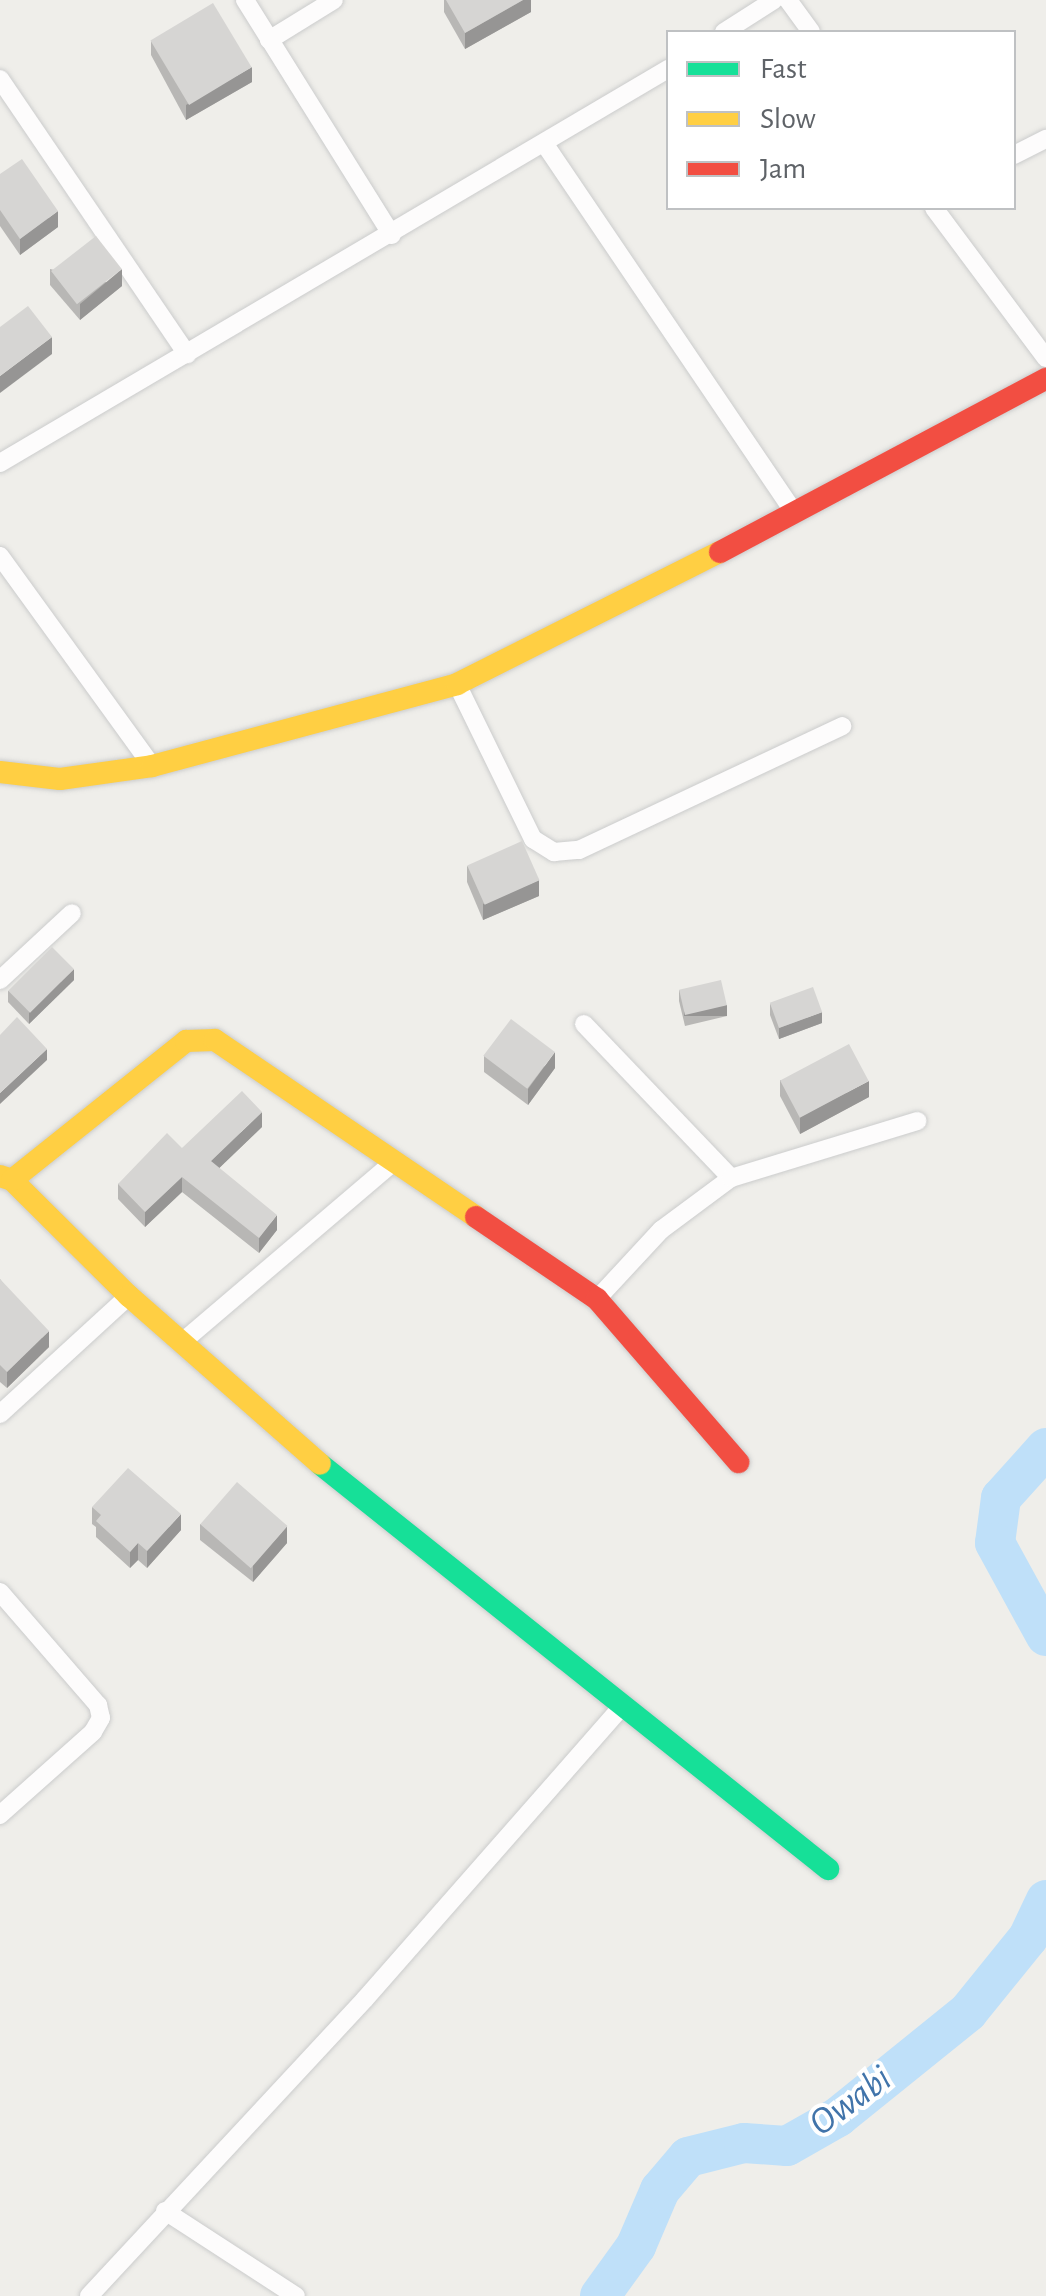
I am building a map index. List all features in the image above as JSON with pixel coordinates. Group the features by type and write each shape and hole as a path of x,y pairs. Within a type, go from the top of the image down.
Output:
{"street":[{"path":"245,0 392,235"},
{"path":"269,40 334,0"},
{"path":"727,30 774,0"},
{"path":"788,0 810,30"},
{"path":"0,463 546,146 666,70"},
{"path":"0,79 187,354"},
{"path":"1016,154 1046,140"},
{"path":"546,146 795,514"},
{"path":"935,210 1046,358"},
{"path":"0,772 60,779 152,766 457,684 795,514 1046,378"},
{"path":"0,556 152,766"},
{"path":"457,684 533,839 554,852 579,850 842,726"},
{"path":"0,980 72,913"},
{"path":"584,1024 731,1178"},
{"path":"738,1462 597,1299 200,1036 186,1040 6,1178 181,1343 620,1709 742,1797 828,1870"},
{"path":"597,1299 661,1230 731,1178 918,1121"},
{"path":"181,1343 394,1162"},
{"path":"0,1414 130,1296"},
{"path":"0,1592 98,1706 101,1718 93,1732 0,1815"},
{"path":"89,2296 164,2211 366,1999 620,1709"},
{"path":"164,2211 296,2296"}],"building":[{"path":"446,0 523,0 465,33"},
{"path":"213,3 252,67 189,105 150,41"},
{"path":"22,159 58,211 20,239 0,210 0,174"},
{"path":"96,236 122,269 77,304 51,271"},
{"path":"28,306 52,337 0,376 0,327"},
{"path":"522,841 539,880 485,905 467,865"},
{"path":"52,947 74,969 30,1013 8,991"},
{"path":"721,980 727,1005 685,1015 679,990"},
{"path":"813,987 822,1012 779,1028 770,1003"},
{"path":"17,1017 47,1049 0,1093 0,1035"},
{"path":"511,1019 555,1052 527,1089 483,1056"},
{"path":"849,1044 869,1081 800,1118 780,1081"},
{"path":"242,1091 262,1112 211,1161 277,1215 259,1238 182,1177 145,1212 118,1184 167,1133 182,1148"},
{"path":"0,1279 49,1331 7,1372 0,1365"},
{"path":"128,1468 181,1514 147,1551 138,1543 130,1552 96,1521 101,1515 92,1507"},
{"path":"237,1482 288,1526 251,1568 200,1524"}],"waterway":[{"name":"Owabi","path":"1046,1448 1001,1498 995,1543 1046,1636"},
{"name":"Owabi","path":"600,2296 636,2246 660,2190 688,2157 744,2143 787,2146 838,2117 968,2012 1028,1938 1046,1900"}],"traffic: fast":[{"path":"320,1464 828,1869"}],"traffic: slow":[{"path":"0,772 60,779 152,766 457,684 720,552"},
{"path":"12,1180 186,1041 215,1040 476,1217"},
{"path":"0,1176 12,1180 129,1296 320,1464"}],"traffic: jam":[{"path":"720,552 1046,379"},
{"path":"476,1217 597,1299 738,1462"}]}
